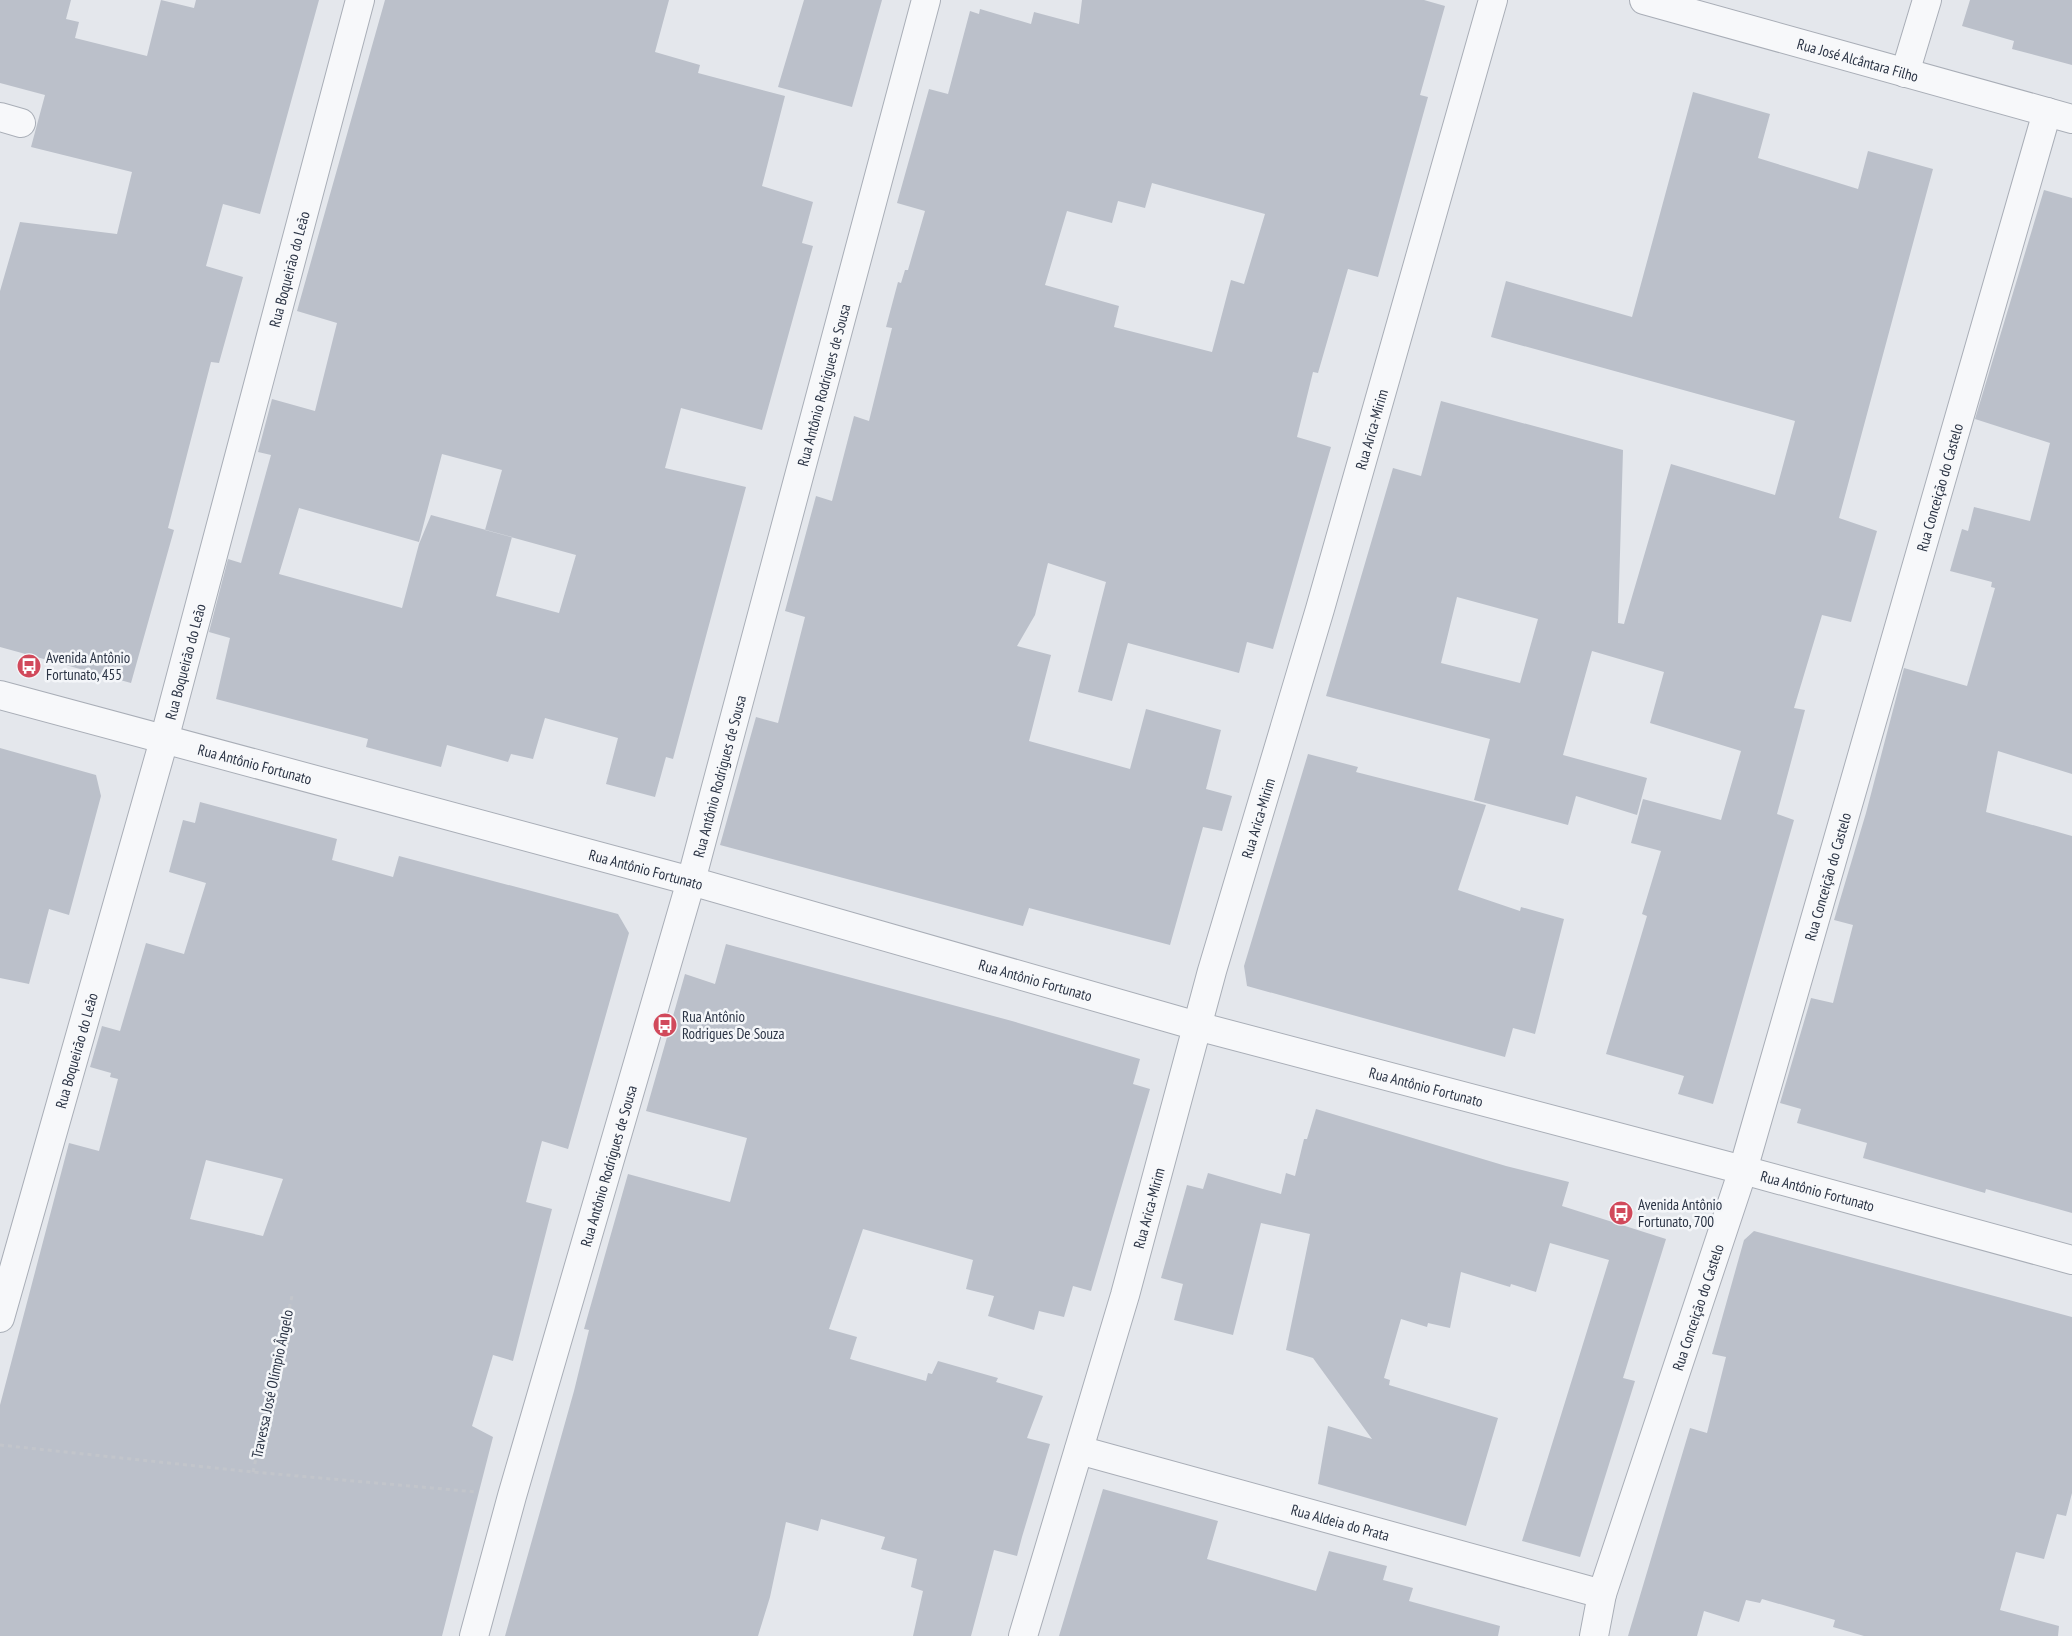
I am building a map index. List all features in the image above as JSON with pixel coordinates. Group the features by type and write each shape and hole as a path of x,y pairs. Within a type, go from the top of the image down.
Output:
{"street":[{"name":"Rua Boqueirão do Leão","path":"0,1318 164,740 360,0"},
{"name":"Rua Antônio Rodrigues de Sousa","path":"474,1636 512,1496 692,881 926,0"},
{"name":"Rua Arica-Mirim","path":"1023,1636 1124,1295 1197,1026 1325,590 1493,0"},
{"name":"Rua José Alcântara Filho","path":"1644,0 2060,115"},
{"path":"1905,73 1927,0"},
{"name":"Rua Conceição do Castelo","path":"1594,1636 1602,1594 1743,1170 2060,115"},
{"name":"Rua Antônio Fortunato","path":"0,695 692,881 1197,1026 1743,1170 2072,1260"},
{"name":"Rua Aldeia do Prata","path":"1079,1450 1602,1594"}],"path":[{"name":"Travessa José Olímpio Ângelo","path":"253,1472 292,1296"},
{"path":"0,1445 253,1472 512,1496"}],"building":[{"path":"0,0 71,0 66,19 79,22 75,38 147,56 161,0 194,8 196,0 319,0 260,214 223,204 206,266 243,277 219,363 211,362 168,528 174,530 131,683 0,647 0,291 20,222 117,234 132,172 31,147 45,95 0,83"},
{"path":"385,0 669,0 655,52 700,65 698,73 785,96 762,186 813,202 802,243 813,246 762,430 681,408 665,468 746,487 673,759 666,757 655,797 606,784 618,738 545,718 533,759 511,754 508,762 447,745 441,767 366,747 368,739 216,699 230,638 209,632 228,559 241,563 271,455 258,452 272,399 315,411 337,323 297,311","holes":["442,454 502,470 485,530 431,515 419,544 402,608 279,574 299,508 419,542","512,537 576,555 559,613 496,596"]},
{"path":"804,0 882,0 852,107 778,87"},
{"path":"1082,0 1424,0 1445,6 1420,95 1428,97 1378,277 1348,269 1318,373 1313,372 1297,437 1331,447 1273,649 1247,642 1239,673 1128,643 1112,701 1078,692 1106,582 1048,563 1035,615 1017,646 1051,655 1029,741 1130,769 1146,709 1221,730 1206,789 1232,796 1222,831 1203,827 1170,945 1029,908 1023,926 720,845 756,717 778,723 805,617 785,611 816,496 832,501 854,416 869,421 892,328 886,327 898,282 901,283 905,270 908,270 925,211 897,203 929,89 948,94 970,11 979,14 980,9 1031,24 1034,12 1079,24","holes":["1152,183 1265,214 1244,284 1231,280 1212,352 1114,327 1119,306 1045,285 1067,211 1112,223 1118,201 1145,208"]},
{"path":"1970,0 2072,0 2072,65 2012,49 2014,41 1962,26"},
{"path":"1693,92 1770,114 1758,158 1858,189 1868,151 1933,169 1839,518 1877,531 1851,622 1822,615 1794,708 1805,710 1777,814 1794,820 1713,1104 1678,1094 1684,1076 1606,1054 1647,916 1642,914 1661,851 1631,843 1643,799 1721,820 1741,751 1650,723 1664,672 1592,651 1563,755 1647,778 1637,815 1576,796 1568,825 1474,800 1490,739 1326,696 1393,468 1421,476 1441,401 1623,450 1618,623 1624,624 1671,464 1775,495 1795,421 1491,337 1506,281 1632,317","holes":["1457,597 1538,619 1520,683 1441,663"]},
{"path":"2044,190 2072,198 2072,774 1998,751 1986,812 2072,836 2072,1213 1986,1189 1985,1193 1863,1158 1867,1143 1797,1123 1801,1109 1780,1103 1811,998 1833,1003 1853,925 1834,920 1866,813 1904,668 1967,686 1995,588 1991,587 1992,582 1950,571 1962,529 1968,531 1974,507 2030,521 2050,443 1975,419"},
{"path":"0,748 96,775 101,796 69,915 49,909 29,984 0,978"},
{"path":"1308,754 1358,767 1356,772 1486,805 1458,890 1520,911 1521,907 1564,919 1535,1034 1513,1028 1505,1057 1247,986 1244,966"},
{"path":"200,802 337,839 332,860 393,877 399,856 618,914 629,933 568,1149 542,1141 526,1202 552,1209 513,1361 493,1355 472,1426 493,1437 442,1636 0,1636 0,1405 69,1143 99,1151 118,1079 110,1077 111,1073 90,1067 102,1026 120,1031 146,943 184,954 206,883 169,872 183,820 195,823","holes":["206,1160 283,1179 263,1236 190,1219"]},
{"path":"726,944 1012,1021 1140,1059 1133,1084 1150,1089 1091,1291 1073,1286 1064,1317 1039,1311 1034,1330 988,1316 994,1296 966,1289 973,1260 863,1229 829,1329 857,1337 850,1359 926,1381 928,1373 932,1374 938,1361 998,1378 996,1382 1043,1396 1027,1438 1050,1444 1017,1556 994,1550 971,1636 913,1636 923,1591 911,1587 917,1559 881,1549 885,1537 821,1519 818,1531 786,1522 770,1597 758,1636 505,1636 574,1391 589,1330 584,1329 628,1174 730,1202 747,1138 646,1111 685,974 715,984"},
{"path":"1316,1109 1506,1166 1569,1182 1562,1206 1666,1239 1623,1378 1635,1381 1580,1557 1522,1541 1609,1260 1550,1243 1536,1292 1511,1284 1510,1287 1461,1272 1450,1328 1428,1323 1427,1327 1401,1319 1384,1378 1390,1380 1389,1385 1498,1418 1466,1526 1318,1484 1328,1426 1372,1439 1313,1358 1286,1350 1310,1234 1261,1223 1233,1335 1174,1320 1183,1284 1161,1278 1187,1185 1203,1189 1208,1173 1281,1194 1286,1173 1295,1176 1304,1139 1307,1139"},
{"path":"1754,1231 2072,1317 2072,1493 2066,1516 2057,1514 2044,1559 2016,1552 2000,1610 2059,1626 2058,1636 1864,1636 1833,1627 1835,1620 1762,1599 1760,1603 1746,1600 1739,1622 1704,1611 1697,1636 1628,1636 1690,1428 1707,1433 1726,1357 1712,1354 1744,1240"},
{"path":"1103,1489 1218,1521 1207,1559 1316,1591 1329,1551 1387,1566 1383,1580 1413,1588 1409,1601 1500,1626 1498,1636 1059,1636"}],"place":[{"name":"Avenida Antônio Fortunato, 455","path":"29,666"},
{"name":"Rua Antônio Rodrigues De Souza","path":"665,1025"},
{"name":"Avenida Antônio Fortunato, 700","path":"1621,1213"}]}
